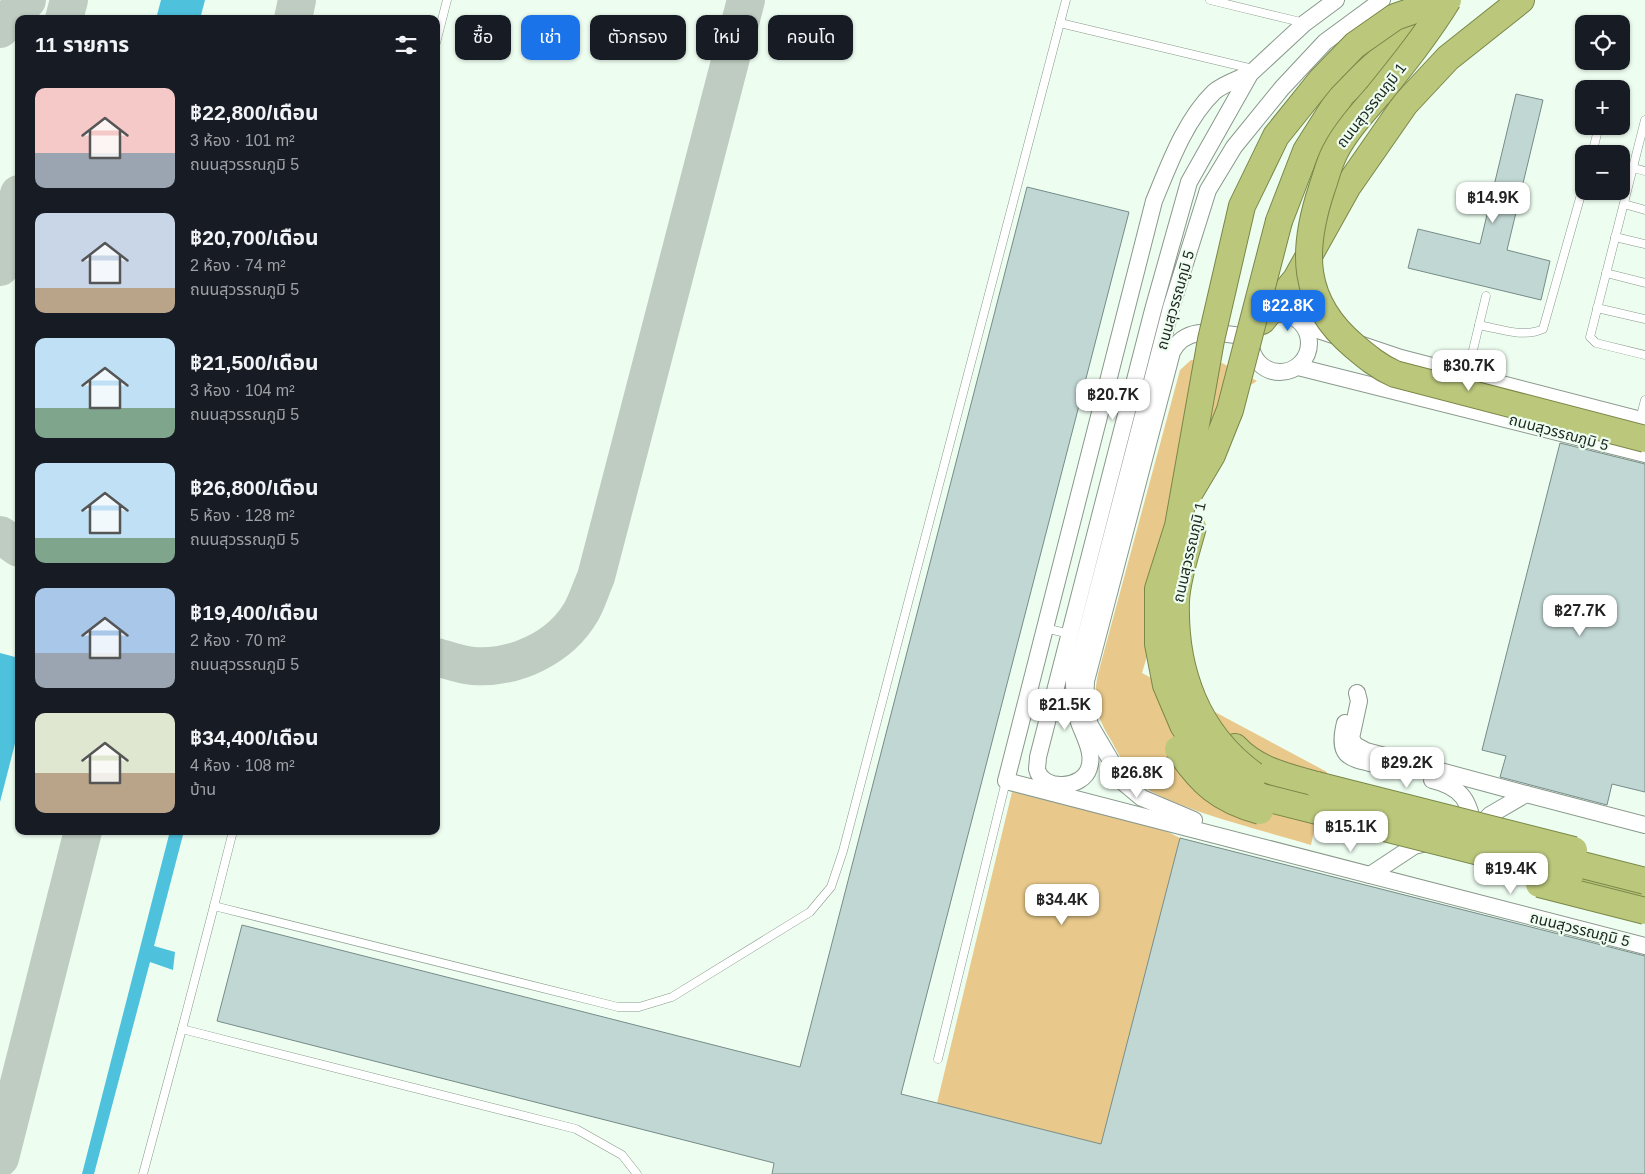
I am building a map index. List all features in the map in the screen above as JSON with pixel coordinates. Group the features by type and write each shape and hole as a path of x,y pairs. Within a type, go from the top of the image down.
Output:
{"highway":[{"name":"ถนนสุวรรณภูมิ 1","path":"1446,0 1424,38 1363,112 1335,152 1312,220 1308,258 1313,289 1327,318 1340,334 1379,366 1387,370 1643,426"},
{"name":"ถนนสุวรรณภูมิ 1","path":"1446,0 1342,94 1306,151 1279,221 1230,410 1212,455 1176,600 1177,633 1184,679 1192,700 1227,753 1258,778 1275,786 1645,881"},
{"name":"ถนนสุวรรณภูมิ 1","path":"1446,0 1395,17 1355,45 1321,80 1272,145 1242,206 1211,340 1178,526 1170,600 1172,638 1176,657 1190,690 1202,710 1243,755 1277,774 1645,869"},
{"name":"ถนนสุวรรณภูมิ 1","path":"1257,329 1296,280 1366,158 1399,112 1425,80 1477,33 1521,0"},
{"name":"ถนนสุวรรณภูมิ 1","path":"1212,455 1173,522 1151,582 1148,607 1151,678 1158,705 1167,732 1202,782 1224,799 1243,807 1645,911"},
{"name":"ถนนสุวรรณภูมิ 1","path":"1178,526 1165,562 1157,601 1158,644 1166,685 1183,725 1204,758 1235,784 1262,796 1645,895"}],"street":[{"name":"ถนนสุวรรณภูมิ 5","path":"1336,0 1305,23 1253,71 1216,91 1200,110 1182,139 1154,201 1006,781 1645,946"},
{"name":"ถนนสุวรรณภูมิ 5","path":"1035,789 1076,783 1084,777 1089,769 1091,760 1077,717 1074,681 1171,308 1208,190 1234,147 1282,88 1325,42 1382,0"},
{"name":"ถนนสุวรรณภูมิ 5","path":"1068,797 1040,775 1037,769 1038,757 1153,310 1189,182 1253,71"},
{"name":"ถนนสุวรรณภูมิ 5","path":"1259,846 1164,809 1133,792 1124,782 1097,738 1090,725 1085,706 1086,681 1172,352 1183,337 1196,333 1257,329 1279,314 1296,319 1303,325 1383,352 1608,411 1643,426"},
{"path":"1298,366 1305,360 1310,342 1303,325"},
{"name":"ถนนสุวรรณภูมิ 5","path":"1257,329 1254,357 1265,368 1279,373 1290,371 1298,366 1370,377 1510,419 1645,454"},
{"path":"1472,833 1468,806 1461,793 1450,784 1362,761 1345,753 1342,747 1342,739 1352,699 1358,693 1359,701 1350,738 1355,745 1366,751 1645,825"},
{"path":"1370,875 1414,846 1424,842 1462,838 1472,833 1490,815 1526,794"},
{"path":"1472,833 1645,877"}],"lane":[{"path":"440,29 448,0"},
{"path":"214,906 618,1007 639,1007 672,997 810,912 831,887 843,851 1066,0"},
{"path":"1210,0 1305,23"},
{"path":"1060,23 1253,71"},
{"path":"1645,120 1643,134 1590,337 1592,341 1645,355"},
{"path":"1633,168 1645,171"},
{"path":"1479,325 1521,333 1534,333 1543,329 1579,200"},
{"path":"1624,204 1645,210"},
{"path":"1615,237 1645,244"},
{"path":"1606,274 1645,282"},
{"path":"1466,375 1486,296"},
{"path":"1597,308 1645,319"},
{"path":"1370,377 1373,360 1383,352"},
{"path":"1510,419 1518,388"},
{"path":"1643,426 1645,400"},
{"path":"1600,442 1608,411"},
{"path":"1045,628 1070,634"},
{"path":"938,1059 1006,781"},
{"path":"143,1174 232,835"},
{"path":"182,1029 576,1129 622,1155 638,1174"}],"shaded area":[{"path":"1191,360 1222,363 1257,381 1223,403 1142,673 1327,772 1311,845 1218,818 1169,800 1150,790 1137,781 1117,752 1097,710 1096,684 1098,674 1180,370"},
{"path":"1012,792 1164,830 1180,838 1101,1144 937,1103"}],"water":[{"path":"161,0 205,0 201,15 157,15"},
{"path":"0,653 15,657 15,744 0,802"},
{"path":"169,835 183,835 154,946 175,952 173,970 150,962 94,1174 82,1174"}],"building":[{"path":"1516,94 1543,100 1507,250 1550,261 1541,300 1408,268 1418,229 1480,244"},
{"path":"1027,187 1129,212 901,1094 1101,1144 1180,838 1645,956 1645,1174 772,1174 774,1163 217,1021 242,925 800,1067"},
{"path":"1560,443 1645,464 1645,792 1612,784 1607,805 1500,777 1506,756 1482,750"}],"taxiway":[{"path":"0,29 27,0"},
{"path":"65,15 69,0"},
{"path":"294,15 297,0"},
{"path":"440,658 473,666 505,664 520,660 549,646 561,636 572,625 585,604 596,577 746,0"},
{"path":"0,267 15,209"},
{"path":"0,535 15,545"},
{"path":"0,1158 82,835"}]}
